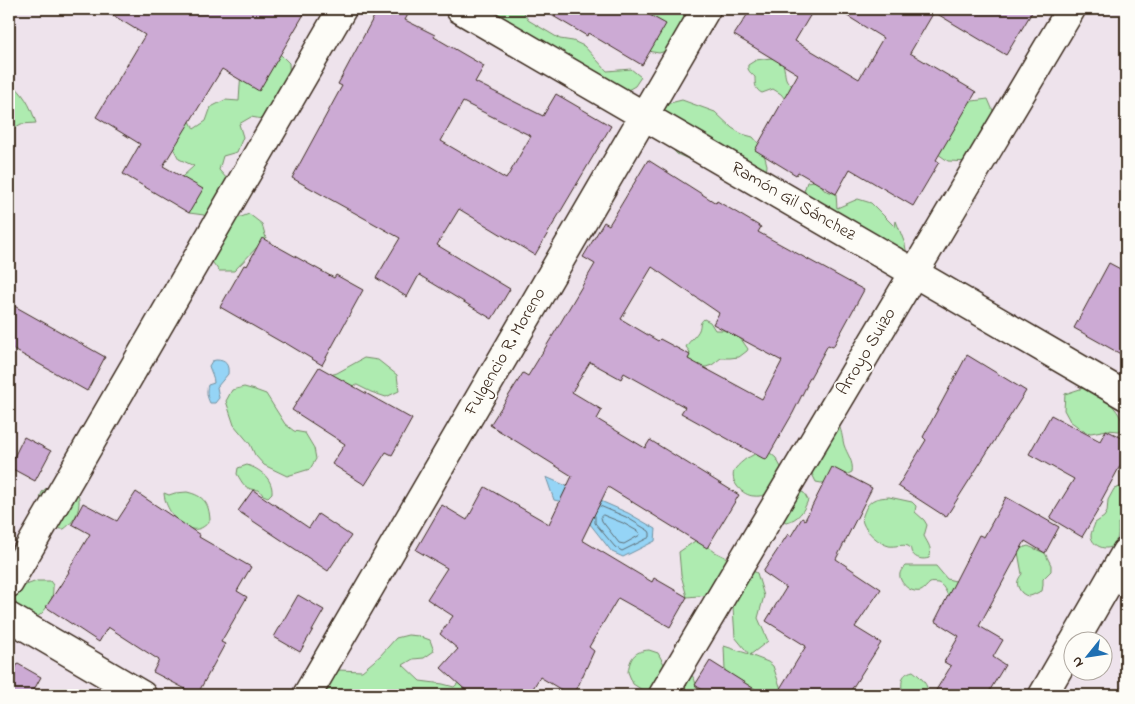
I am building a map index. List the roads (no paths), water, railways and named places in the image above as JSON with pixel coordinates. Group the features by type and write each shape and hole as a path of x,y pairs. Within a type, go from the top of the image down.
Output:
{"street":[{"path":"9,583 342,9"},
{"name":"Ramón Gil Sánchez","path":"460,9 1126,396"},
{"name":"Fulgencio R. Moreno","path":"307,695 706,9"},
{"name":"Arroyo Suizo","path":"663,695 1071,9"},
{"path":"1080,632 1126,552"},
{"path":"9,617 142,695"},
{"path":"1043,695 1062,662"}],"water":[{"path":"216,360 226,364 228,374 217,387 219,398 215,403 210,403 207,388 208,385 214,383 209,366 212,361"},
{"path":"546,477 628,513 656,529 655,541 623,557 612,552 590,524 590,508 554,500"}]}
